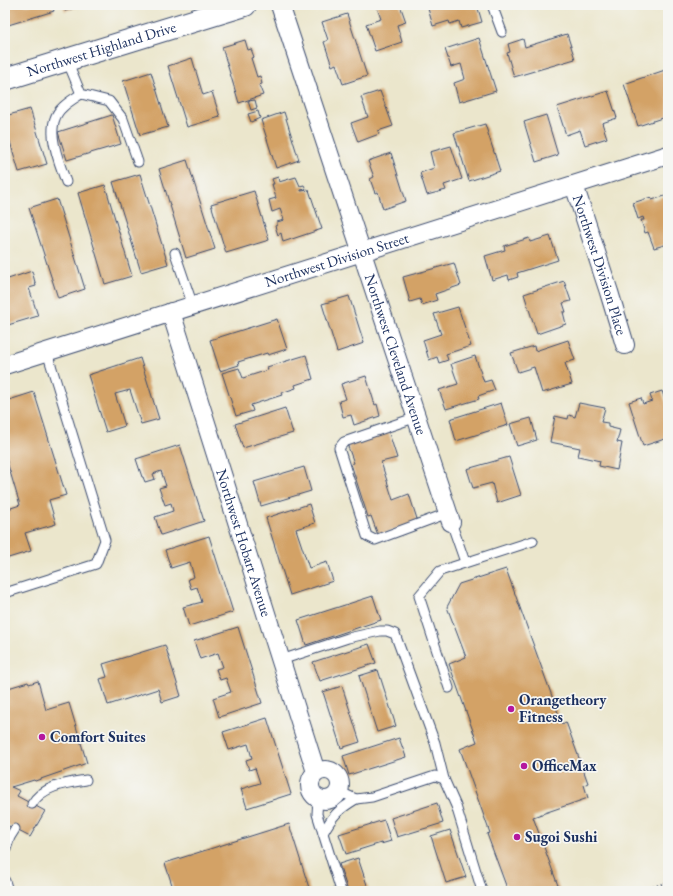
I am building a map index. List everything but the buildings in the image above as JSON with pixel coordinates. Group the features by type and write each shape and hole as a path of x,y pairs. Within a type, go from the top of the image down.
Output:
{"street":[{"name":"Northwest Highland Drive","path":"5,79 245,5"},
{"name":"Northwest Cleveland Avenue","path":"280,5 450,518"},
{"name":"Northwest Division Street","path":"5,365 668,155"},
{"name":"Northwest Division Place","path":"574,185 625,345"},
{"name":"Northwest Hobart Avenue","path":"170,312 316,772 310,785 314,794 318,798"},
{"path":"316,772 326,770 335,773 340,782 336,795 327,800 318,798"}],"lane":[{"path":"492,5 502,32"},
{"path":"67,60 81,94"},
{"path":"66,182 54,146 53,122 62,107 81,94 109,101 123,119 138,162"},
{"path":"175,253 193,306"},
{"path":"5,593 96,564 105,540 47,352"},
{"path":"417,417 344,442 339,448 367,536 375,540 450,518 465,562"},
{"path":"449,688 419,596 440,571 533,541"},
{"path":"281,660 348,638 380,631 387,631 396,634 434,743 444,779 456,806 482,891"},
{"path":"323,833 331,819 343,807 356,800 372,797 435,776 444,779"},
{"path":"32,804 36,796 60,785 86,780"},
{"path":"338,792 356,800"},
{"path":"318,798 317,814 341,891"},
{"path":"5,852 10,836 15,829"},
{"path":"5,881 8,891"}],"path":[{"path":"642,891 668,882"}],"place":[{"name":"Orangetheory Fitness","path":"511,709"},
{"name":"Comfort Suites","path":"42,737"},
{"name":"OfficeMax","path":"524,766"},
{"name":"Sugoi Sushi","path":"517,837"}]}
